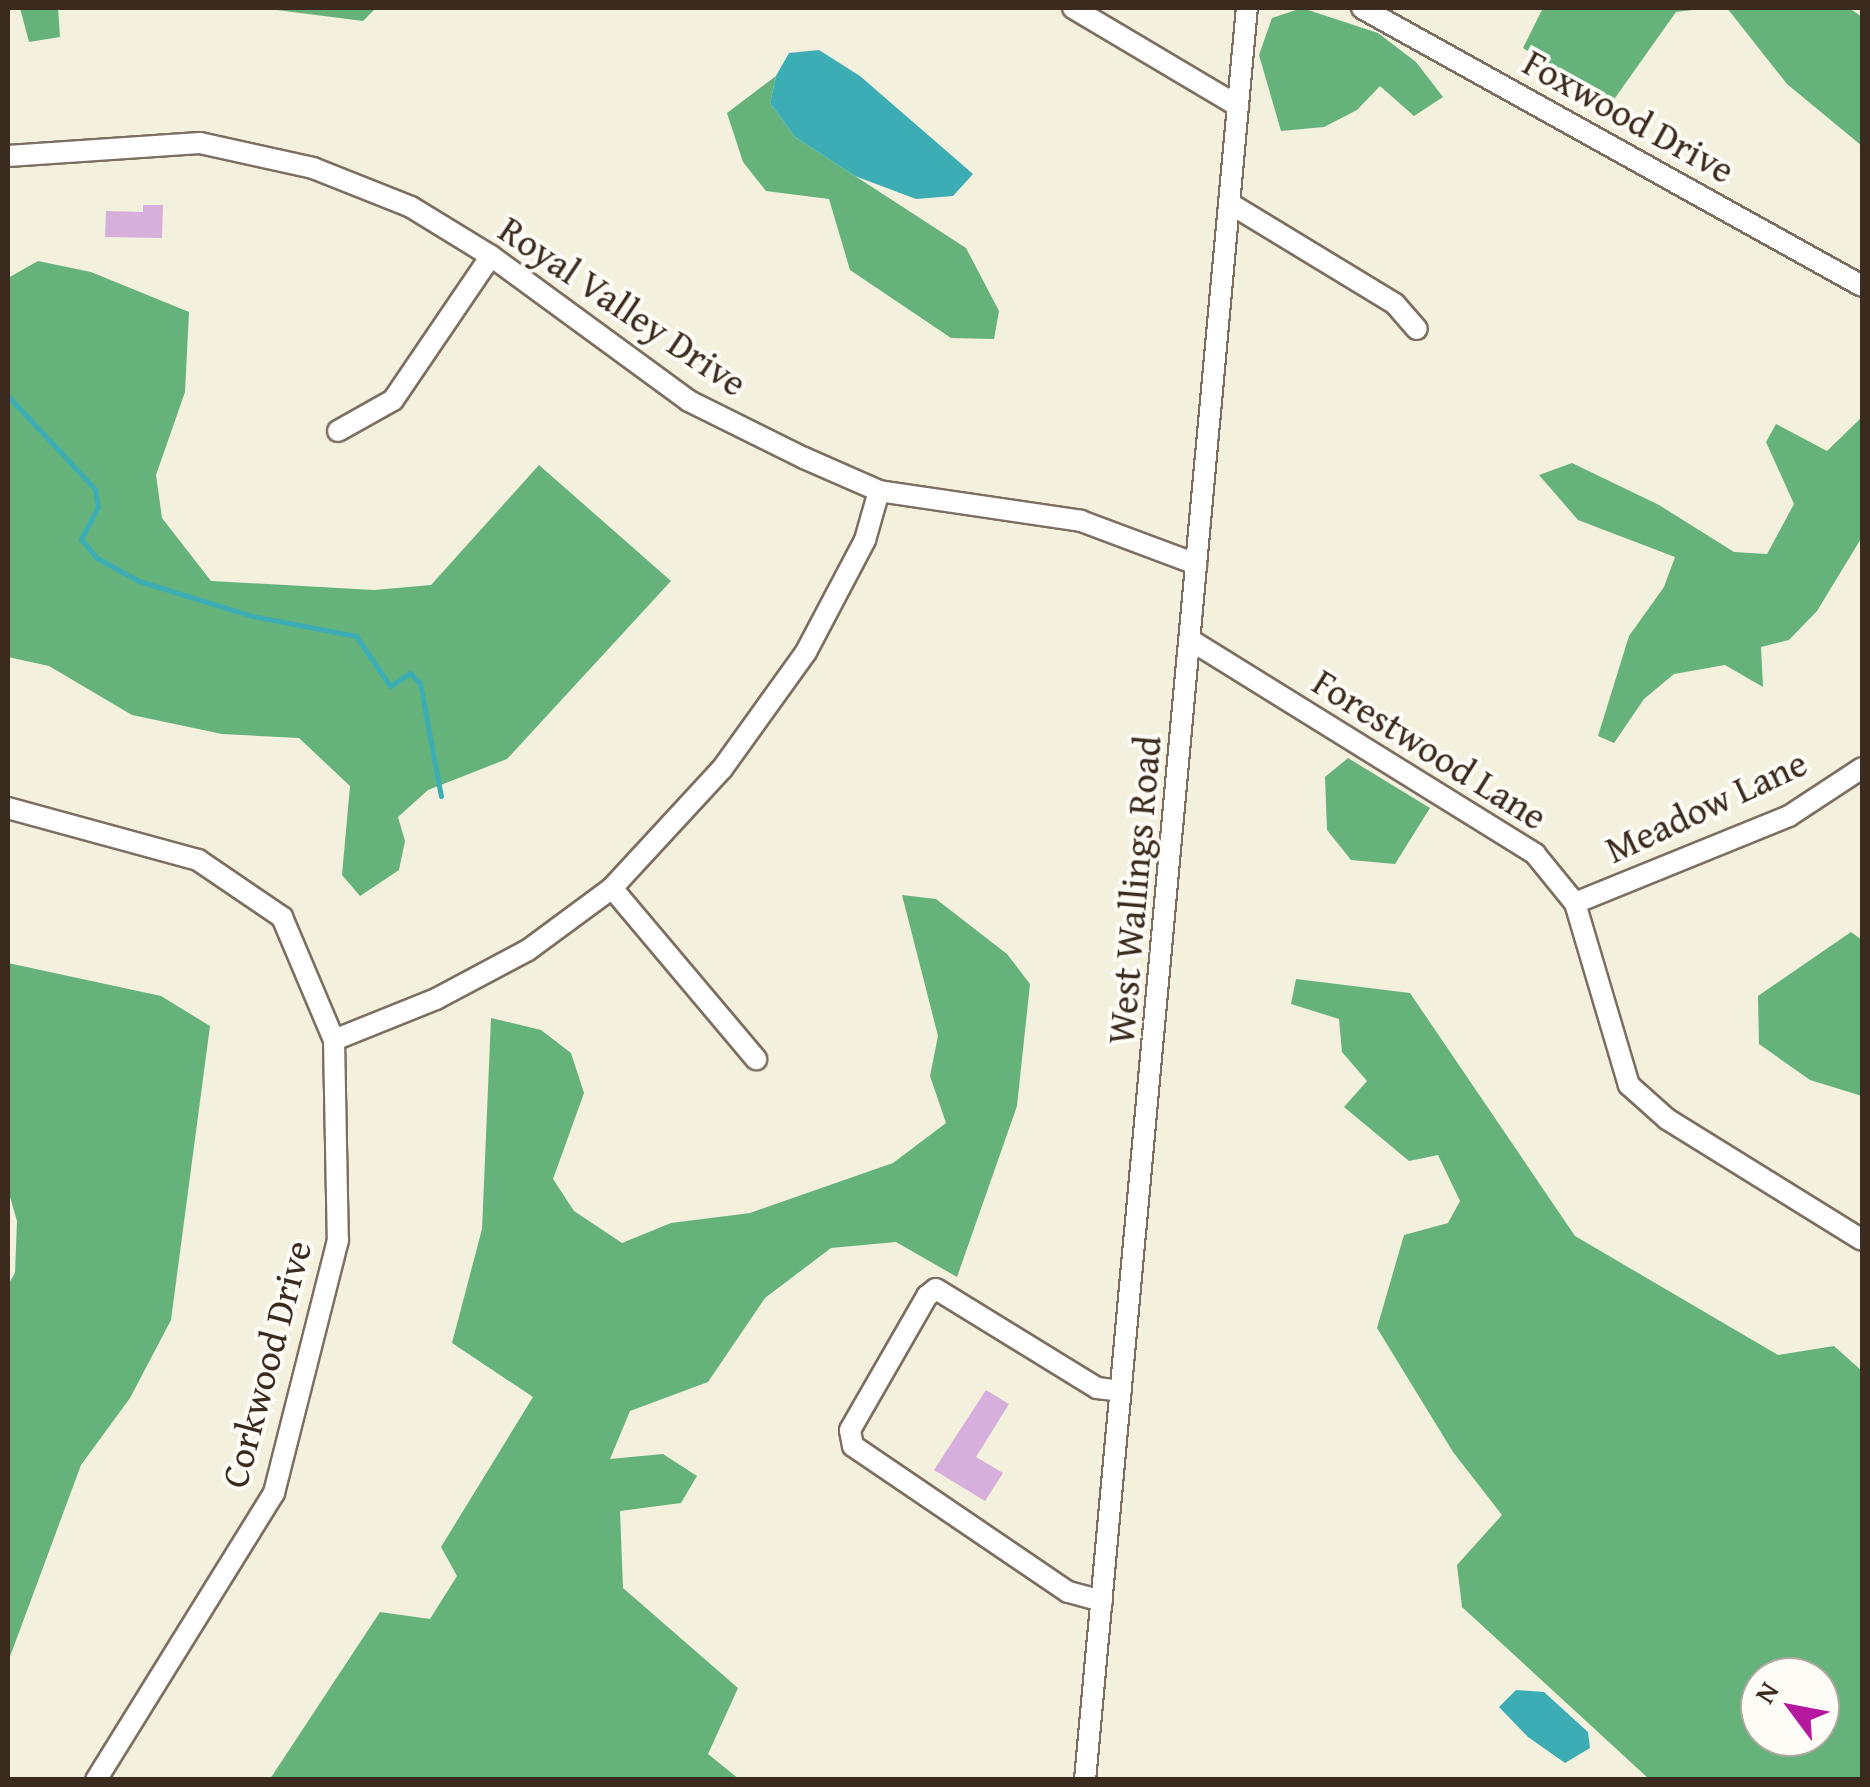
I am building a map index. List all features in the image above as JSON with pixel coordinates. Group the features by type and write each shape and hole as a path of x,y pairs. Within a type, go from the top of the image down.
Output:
{"street":[{"path":"1073,8 1238,106"},
{"name":"West Wallings Road","path":"1085,1780 1247,8"},
{"name":"Foxwood Drive","path":"1362,8 1862,286"},
{"name":"Royal Valley Drive","path":"8,156 200,143 313,168 411,206 491,256 689,400 879,492 1081,521 1196,564"},
{"path":"1229,203 1395,304 1417,330"},
{"path":"338,430 393,400 491,256"},
{"path":"8,808 198,860 282,917 334,1040 436,999 528,950 612,888 722,770 806,652 865,540 879,492"},
{"name":"Forestwood Lane","path":"1192,640 1535,854 1575,903 1629,1086 1668,1119 1862,1240"},
{"name":"Meadow Lane","path":"1575,903 1789,816 1862,768"},
{"path":"612,888 756,1059"},
{"name":"Corkwood Drive","path":"96,1780 274,1493 338,1240 334,1040"},
{"path":"1102,1601 1068,1592 853,1446 850,1430 926,1296 936,1290 1096,1388 1121,1391"}],"green space":[{"path":"20,8 58,8 60,37 29,42"},
{"path":"261,8 376,8 363,21"},
{"path":"1302,8 1378,33 1416,62 1443,97 1414,116 1380,86 1357,110 1324,127 1281,131 1259,55 1272,18"},
{"path":"1543,8 1709,8 1676,12 1610,105 1523,48"},
{"path":"1727,8 1849,8 1862,17 1862,146 1787,84"},
{"path":"776,76 770,103 795,137 966,248 999,311 994,339 951,338 850,270 829,199 766,191 743,162 727,113"},
{"path":"38,261 91,272 189,312 185,392 156,475 162,518 211,581 374,590 431,585 539,465 671,581 507,759 428,790 398,817 405,841 399,870 360,896 342,875 350,786 299,738 222,734 132,715 49,666 8,657 8,278"},
{"path":"1862,417 1862,537 1817,611 1789,640 1761,647 1763,687 1725,665 1674,674 1644,699 1614,743 1598,736 1629,636 1664,587 1675,557 1578,520 1539,475 1572,463 1659,505 1734,552 1767,554 1794,504 1766,442 1776,424 1827,451"},
{"path":"1348,758 1430,808 1395,864 1351,860 1327,830 1325,777"},
{"path":"902,895 936,899 1007,954 1030,984 1017,1106 957,1277 896,1242 831,1248 765,1298 708,1382 630,1411 610,1459 663,1454 697,1476 681,1503 620,1511 623,1588 738,1688 708,1754 739,1779 270,1779 380,1612 430,1619 457,1576 441,1547 533,1397 452,1343 482,1229 491,1018 541,1030 571,1053 584,1093 553,1179 574,1211 622,1243 671,1223 750,1213 893,1163 946,1123 930,1076 938,1036"},
{"path":"1851,932 1862,940 1862,1096 1810,1080 1759,1044 1758,996"},
{"path":"8,963 161,996 210,1026 171,1320 130,1398 81,1465 8,1662 8,1285 15,1273 17,1221 8,1190"},
{"path":"1296,979 1410,993 1575,1236 1778,1355 1834,1346 1862,1371 1862,1779 1649,1779 1462,1607 1457,1565 1502,1515 1453,1452 1377,1328 1404,1235 1448,1223 1460,1201 1438,1155 1409,1161 1344,1107 1367,1081 1342,1052 1339,1019 1291,1004"}],"water":[{"path":"819,50 860,76 973,174 953,196 916,199 855,176 795,137 770,103 776,76 789,53"},
{"path":"1516,1690 1544,1692 1588,1732 1590,1748 1565,1763 1528,1737 1499,1707"}],"building":[{"path":"143,205 163,205 162,238 105,237 106,211 143,212"},
{"path":"986,1390 1009,1404 976,1457 1003,1473 985,1501 934,1470"}],"waterway":[{"path":"8,396 95,489 98,507 81,539 97,558 139,581 252,616 356,636 390,686 410,673 420,683 441,796"}]}
